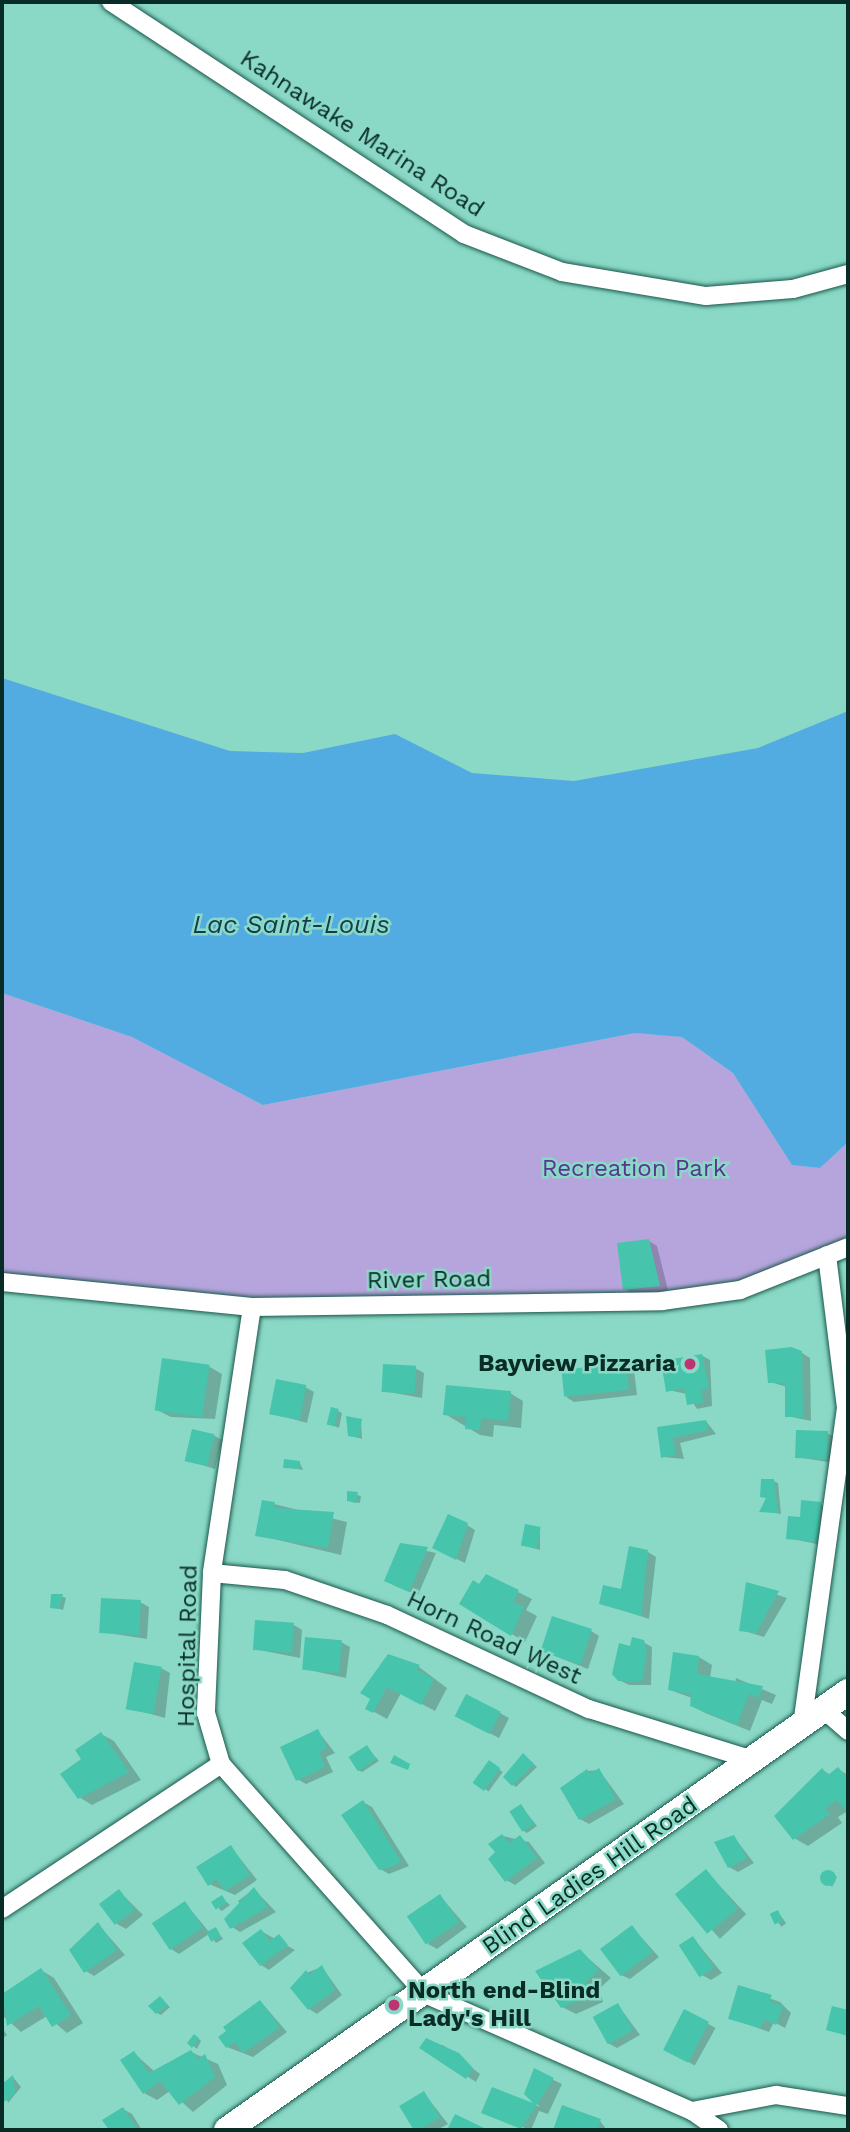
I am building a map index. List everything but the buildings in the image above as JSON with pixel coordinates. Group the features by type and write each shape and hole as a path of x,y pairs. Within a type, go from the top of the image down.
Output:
{"street":[{"name":"Kahnawake Marina Road","path":"111,2 464,234 562,272 706,296 793,289 848,274"},
{"name":"River Road","path":"2,1282 252,1307 662,1301 740,1290 848,1247"},
{"path":"827,1255 846,1408 812,1717 848,1731"},
{"name":"Hospital Road","path":"252,1307 212,1573 206,1713 221,1764 425,1994"},
{"name":"Horn Road West","path":"212,1573 285,1580 387,1615 589,1709 753,1760"},
{"name":"Blind Ladies Hill Road","path":"227,2130 425,1994 848,1692"},
{"path":"2,1909 221,1764"},
{"path":"425,1994 692,2111 719,2130"},
{"path":"692,2111 776,2095 848,2106"}],"green space":[{"name":"Recreation Park","path":"2,993 132,1037 263,1105 635,1033 682,1037 733,1073 792,1165 820,1168 848,1142 848,1247 740,1290 252,1307 2,1282"}],"water":[{"name":"Lac Saint-Louis","path":"2,678 230,751 303,753 395,734 472,773 574,781 758,748 848,711 848,1142 820,1168 792,1165 733,1073 682,1037 635,1033 263,1105 132,1037 2,993"}],"place":[{"name":"Bayview Pizzaria","path":"690,1364"},
{"name":"North end-Blind Lady's Hill","path":"394,2005"}]}
